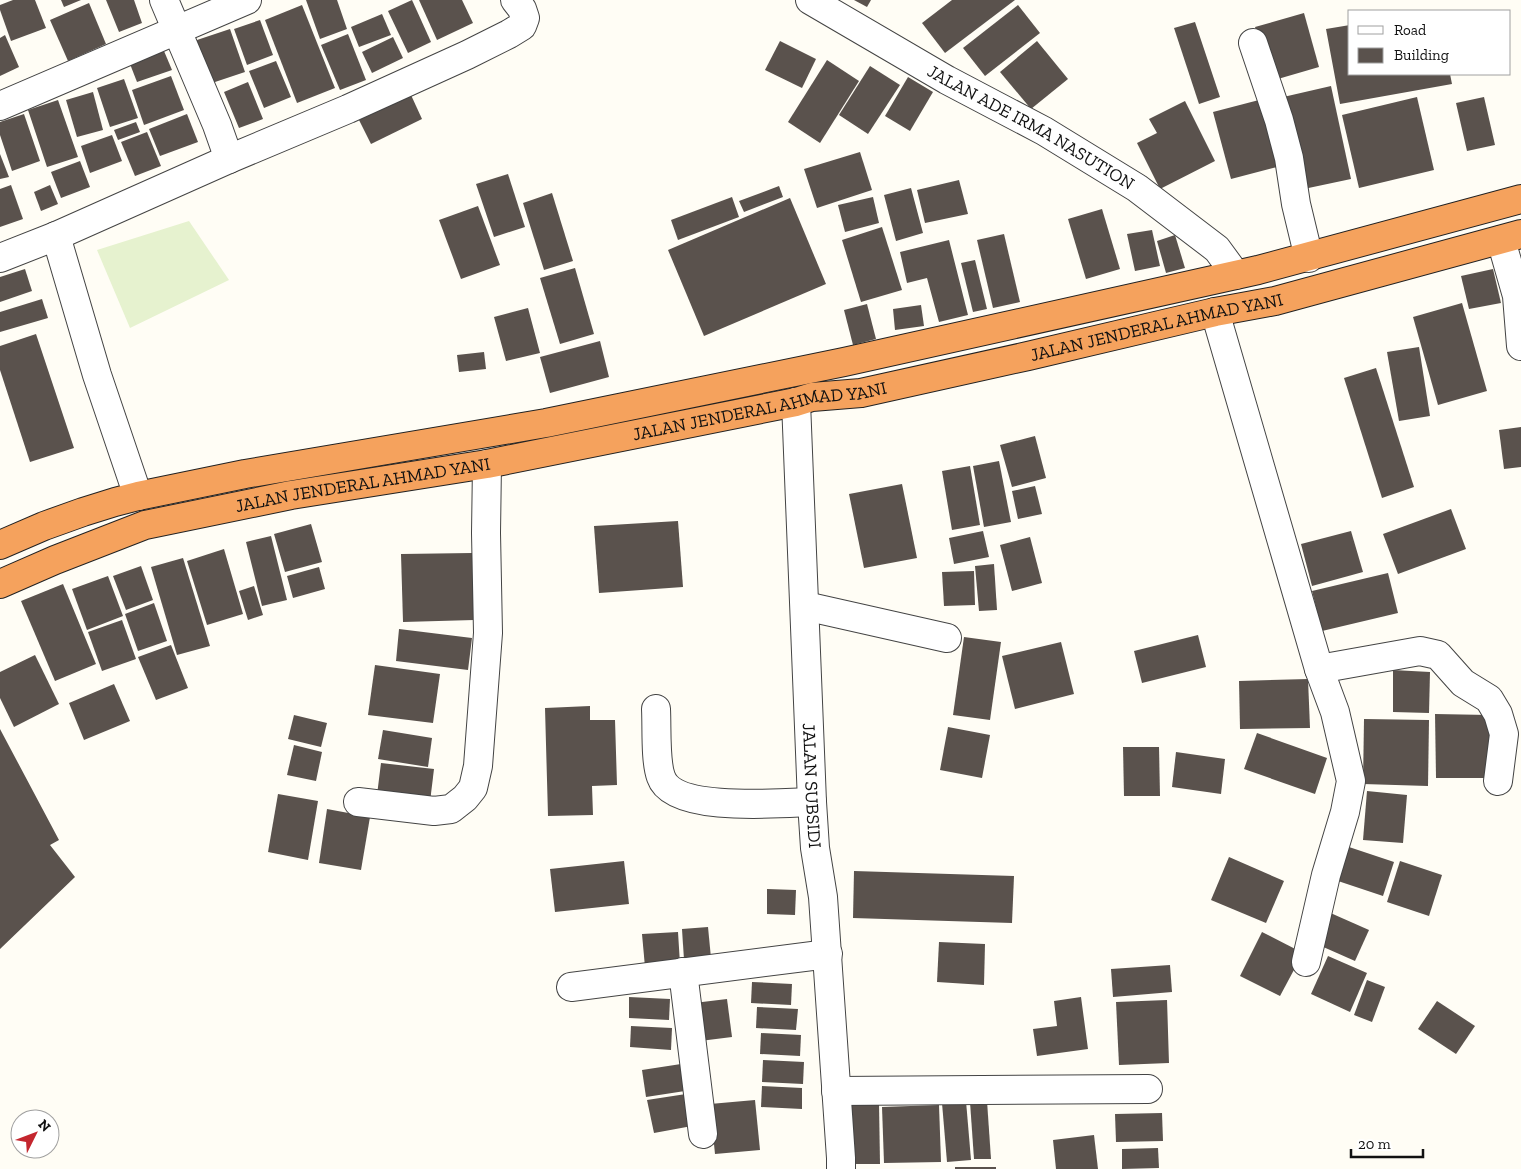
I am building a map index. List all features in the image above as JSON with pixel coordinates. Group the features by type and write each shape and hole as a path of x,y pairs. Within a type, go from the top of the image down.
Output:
{"highway":[{"name":"JALAN JENDERAL AHMAD YANI","path":"0,545 59,521 138,496 357,454 483,435 844,362 1309,258 1521,199"},
{"name":"JALAN JENDERAL AHMAD YANI","path":"0,584 55,560 145,525 291,494 487,464 796,402 812,397 861,393 1215,312 1275,301 1511,237"},
{"path":"560,420 558,429 560,439 566,448"},
{"path":"483,435 487,464"}],"street":[{"path":"164,0 229,158"},
{"path":"0,106 247,0"},
{"path":"0,258 56,236 229,158 348,110 509,34 522,26 525,18 522,9 515,0"},
{"name":"JALAN ADE IRMA NASUTION","path":"810,0 947,80 1044,131 1137,188 1217,250 1236,275"},
{"path":"1254,43 1282,130 1289,158 1296,204 1309,258"},
{"path":"56,236 96,375 138,496"},
{"path":"1511,237 1521,346"},
{"path":"1215,312 1319,669 1334,712 1352,781 1326,875 1306,962"},
{"name":"JALAN SUBSIDI","path":"796,402 812,802 815,848 823,897 828,954 841,1169"},
{"path":"358,802 434,811 451,809 465,798 473,788 478,766 488,633 487,464"},
{"path":"805,606 947,638"},
{"path":"1319,669 1420,651 1438,655 1463,683 1489,699 1498,714 1504,734 1498,781"},
{"path":"656,709 661,778 671,791 710,803 812,802"},
{"path":"571,987 828,954"},
{"path":"683,972 703,1134"},
{"path":"836,1091 1148,1089"}],"green space":[{"path":"189,221 229,280 130,328 97,250"}],"building":[{"path":"13,0 35,0 46,28 11,41 0,5"},
{"path":"61,0 81,0 64,7"},
{"path":"106,0 134,0 142,23 119,32"},
{"path":"306,0 337,0 347,29 320,39"},
{"path":"412,0 431,42 408,53 388,11"},
{"path":"419,0 462,0 473,23 437,40"},
{"path":"854,0 871,0 867,7"},
{"path":"952,0 1015,0 945,53 922,23"},
{"path":"89,3 106,44 68,61 50,20"},
{"path":"302,5 335,88 297,103 265,20"},
{"path":"1018,5 1040,33 985,76 963,48"},
{"path":"1304,13 1319,67 1271,81 1255,27"},
{"path":"382,14 391,35 359,47 351,27"},
{"path":"260,20 273,55 247,65 234,29"},
{"path":"1195,22 1220,97 1199,104 1174,28"},
{"path":"1348,25 1348,75 1450,75 1452,84 1340,104 1326,29"},
{"path":"230,29 245,72 209,84 194,41"},
{"path":"348,34 366,80 340,90 321,45"},
{"path":"5,35 19,67 0,76 0,38"},
{"path":"393,37 403,58 372,73 362,52"},
{"path":"780,41 816,59 802,88 765,70"},
{"path":"1037,41 1068,79 1031,109 1000,72"},
{"path":"164,51 172,70 137,82 130,64"},
{"path":"827,60 859,81 820,143 788,122"},
{"path":"276,61 291,97 264,108 249,71"},
{"path":"870,66 900,85 868,134 839,115"},
{"path":"171,76 184,110 144,125 132,90"},
{"path":"908,77 933,92 910,131 885,116"},
{"path":"124,79 138,118 110,127 97,88"},
{"path":"248,82 263,119 239,128 224,92"},
{"path":"1331,86 1351,179 1299,190 1279,98"},
{"path":"93,92 103,130 77,137 66,100"},
{"path":"411,95 422,119 371,144 359,120"},
{"path":"1417,97 1434,170 1359,188 1342,115"},
{"path":"1484,97 1495,145 1467,151 1456,103"},
{"path":"58,100 78,157 47,167 28,110"},
{"path":"1259,100 1277,167 1231,179 1213,112"},
{"path":"1185,101 1215,161 1160,189 1137,143 1157,133 1149,119"},
{"path":"24,114 40,161 12,171 0,135 0,122"},
{"path":"187,114 198,142 160,156 149,129"},
{"path":"136,122 140,132 118,140 114,130"},
{"path":"147,132 161,166 135,176 121,142"},
{"path":"112,135 122,161 90,173 81,146"},
{"path":"860,152 872,190 817,208 804,169"},
{"path":"0,154 9,177 0,179"},
{"path":"80,161 90,187 61,198 51,172"},
{"path":"508,174 525,227 494,237 476,184"},
{"path":"959,180 968,214 925,223 917,190"},
{"path":"11,185 23,219 0,227 0,189"},
{"path":"50,185 58,204 41,211 34,192"},
{"path":"779,186 783,197 744,212 739,201"},
{"path":"911,188 923,233 896,241 884,195"},
{"path":"552,193 573,261 544,270 523,203"},
{"path":"732,197 739,217 678,240 671,220"},
{"path":"873,197 879,223 845,232 838,205"},
{"path":"790,198 826,284 704,336 668,250"},
{"path":"478,206 500,265 461,279 439,220"},
{"path":"1102,209 1120,269 1086,279 1068,219"},
{"path":"882,227 902,290 861,302 842,240"},
{"path":"1152,230 1160,266 1135,271 1127,234"},
{"path":"1004,234 1020,302 993,308 977,240"},
{"path":"1175,235 1185,268 1166,273 1157,241"},
{"path":"949,240 968,315 939,322 927,278 907,283 900,252"},
{"path":"975,260 987,309 973,312 961,263"},
{"path":"575,268 594,334 560,344 540,278"},
{"path":"25,269 32,291 0,302 0,277"},
{"path":"1493,269 1501,303 1469,309 1461,276"},
{"path":"42,299 48,318 0,332 0,312"},
{"path":"1462,303 1487,391 1438,405 1413,317"},
{"path":"867,304 876,339 853,345 844,310"},
{"path":"921,305 924,326 895,330 893,309"},
{"path":"528,308 540,353 506,361 494,317"},
{"path":"36,334 74,448 30,462 0,370 0,346"},
{"path":"600,341 609,377 550,393 540,357"},
{"path":"1419,347 1430,416 1399,421 1387,352"},
{"path":"484,352 486,369 459,372 457,355"},
{"path":"1376,368 1414,487 1382,498 1344,378"},
{"path":"1521,427 1521,467 1504,469 1499,430"},
{"path":"1035,436 1046,478 1012,487 1000,445"},
{"path":"999,461 1011,522 984,527 973,466"},
{"path":"970,466 980,525 952,530 942,471"},
{"path":"902,484 917,558 864,568 849,494"},
{"path":"1035,486 1042,514 1018,519 1012,491"},
{"path":"1451,509 1466,549 1398,574 1383,534"},
{"path":"678,521 683,587 599,593 594,526"},
{"path":"311,524 322,562 285,572 274,534"},
{"path":"983,531 989,557 954,564 949,538"},
{"path":"1351,531 1363,572 1312,586 1301,544"},
{"path":"271,536 287,600 262,606 246,542"},
{"path":"1030,537 1042,583 1012,591 1000,545"},
{"path":"224,549 243,614 207,625 187,561"},
{"path":"472,553 474,620 403,622 401,554"},
{"path":"183,558 210,646 177,655 151,567"},
{"path":"994,564 997,610 979,611 975,566"},
{"path":"141,566 153,600 126,610 113,576"},
{"path":"319,567 325,589 293,598 287,576"},
{"path":"974,571 975,605 944,606 942,572"},
{"path":"1388,573 1398,613 1322,631 1312,591"},
{"path":"108,576 123,616 87,630 72,589"},
{"path":"63,584 96,664 55,681 21,601"},
{"path":"254,586 263,615 248,620 239,591"},
{"path":"154,603 167,641 138,651 125,614"},
{"path":"122,620 136,659 102,671 88,632"},
{"path":"399,629 472,638 468,670 396,661"},
{"path":"1198,635 1206,667 1142,683 1134,651"},
{"path":"964,637 1001,642 990,720 953,715"},
{"path":"1061,642 1074,694 1015,709 1002,656"},
{"path":"171,645 188,688 156,700 138,657"},
{"path":"35,655 59,704 14,727 0,698 0,672"},
{"path":"375,665 440,674 433,723 368,715"},
{"path":"1393,670 1430,672 1429,713 1393,712"},
{"path":"1308,679 1310,728 1240,729 1239,681"},
{"path":"114,684 130,721 84,740 69,703"},
{"path":"590,706 590,720 615,720 617,785 592,786 593,815 548,816 545,708"},
{"path":"1435,714 1489,715 1490,778 1436,778"},
{"path":"294,715 327,723 321,747 288,739"},
{"path":"1364,719 1429,720 1428,786 1363,784"},
{"path":"948,727 990,735 982,778 940,770"},
{"path":"0,729 59,840 50,845 75,877 0,949"},
{"path":"383,730 432,738 428,767 378,759"},
{"path":"1257,733 1327,758 1315,794 1244,769"},
{"path":"294,745 322,752 316,781 287,775"},
{"path":"1123,747 1159,747 1160,796 1124,796"},
{"path":"1176,752 1225,759 1221,794 1172,787"},
{"path":"381,763 434,769 430,802 377,795"},
{"path":"1367,791 1407,795 1403,843 1363,840"},
{"path":"278,794 318,801 308,860 268,852"},
{"path":"327,809 370,817 361,870 319,863"},
{"path":"1349,847 1394,862 1383,896 1338,881"},
{"path":"1229,857 1284,881 1266,923 1211,900"},
{"path":"624,861 629,904 555,912 550,869"},
{"path":"1400,861 1442,875 1429,916 1387,902"},
{"path":"854,871 1014,876 1012,923 853,918"},
{"path":"767,889 796,890 795,915 767,914"},
{"path":"1326,911 1369,930 1355,961 1312,942"},
{"path":"708,927 711,958 684,960 682,929"},
{"path":"678,932 680,964 645,967 642,934"},
{"path":"1262,932 1303,953 1280,996 1240,976"},
{"path":"939,942 985,944 984,985 937,982"},
{"path":"1328,956 1367,973 1350,1012 1311,994"},
{"path":"1170,965 1172,992 1113,997 1111,969"},
{"path":"1367,980 1385,987 1372,1022 1354,1015"},
{"path":"752,982 792,984 791,1005 751,1003"},
{"path":"629,997 670,999 669,1020 629,1018"},
{"path":"1081,997 1088,1049 1037,1056 1033,1029 1057,1026 1054,1001"},
{"path":"727,999 732,1037 700,1041 694,1003"},
{"path":"1167,1000 1169,1063 1119,1065 1116,1002"},
{"path":"1437,1001 1475,1026 1456,1054 1418,1029"},
{"path":"757,1007 798,1009 796,1030 756,1028"},
{"path":"631,1026 672,1028 671,1050 630,1047"},
{"path":"761,1033 801,1035 800,1056 760,1054"},
{"path":"763,1060 804,1062 803,1084 762,1082"},
{"path":"681,1064 685,1091 646,1097 642,1070"},
{"path":"762,1086 802,1088 802,1109 761,1107"},
{"path":"686,1094 692,1126 654,1133 647,1100"},
{"path":"755,1100 760,1150 715,1154 710,1104"},
{"path":"966,1101 971,1160 947,1162 942,1103"},
{"path":"987,1101 991,1159 974,1159 970,1102"},
{"path":"879,1103 880,1164 852,1164 852,1104"},
{"path":"939,1105 941,1162 884,1163 882,1107"},
{"path":"1162,1113 1163,1141 1116,1142 1115,1114"},
{"path":"1094,1135 1098,1169 1056,1169 1053,1140"},
{"path":"1158,1148 1159,1168 1122,1169 1122,1149"},
{"path":"955,1167 996,1167 996,1169 955,1169"}]}
